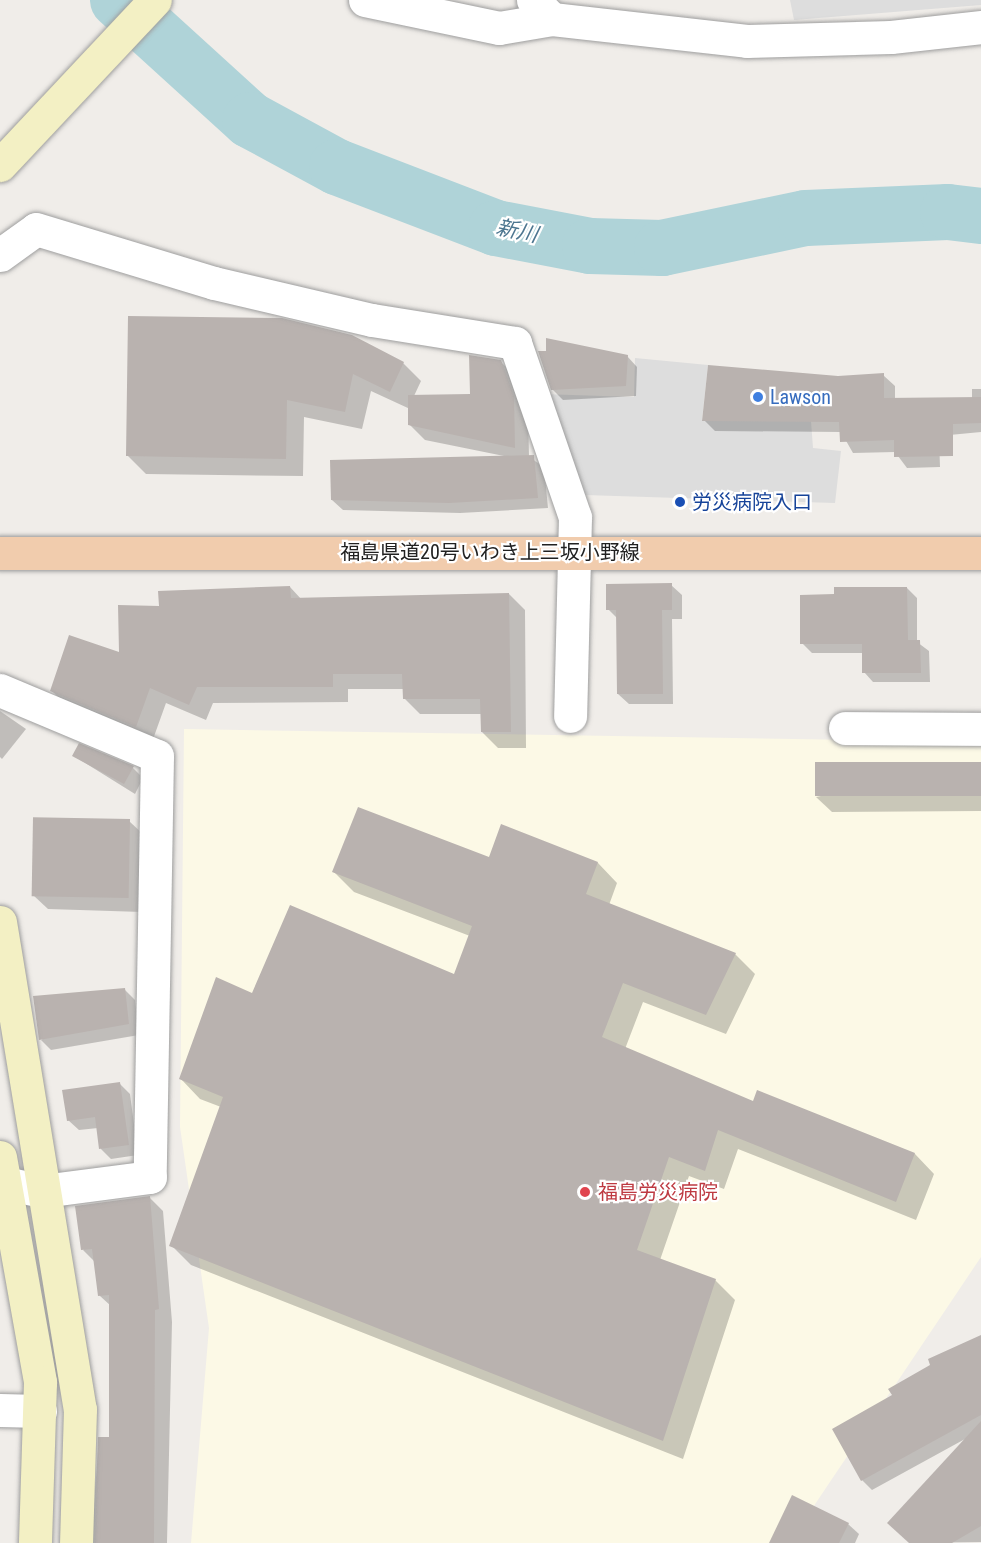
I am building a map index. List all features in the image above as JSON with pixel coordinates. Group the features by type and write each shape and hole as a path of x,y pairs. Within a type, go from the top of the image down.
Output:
{"main road":[{"name":"福島県道20号いわき上三坂小野線","path":"0,553 981,552"}],"street":[{"path":"0,165 155,0"},
{"path":"365,0 499,28 543,10 747,41 891,37 981,27"},
{"path":"0,255 36,230 225,286 372,320 515,343 575,517 576,552 570,716"},
{"path":"0,690 157,756 150,1177 42,1191 1,1174"},
{"path":"845,728 981,729"},
{"path":"0,922 42,1191 80,1408 76,1543"},
{"path":"1,1174 40,1382 35,1543"},
{"path":"0,1410 40,1411"}],"shaded area":[{"path":"790,0 981,0 981,5 794,20"},
{"path":"635,358 708,365 702,420 811,421 813,448 841,451 835,503 585,495 542,394 634,397"},
{"name":"福島労災病院","path":"184,729 981,742 981,1257 789,1543 191,1543 209,1328 180,1127"}],"building":[{"path":"128,316 282,318 352,335 404,362 390,392 353,374 345,412 287,400 286,459 126,456"},
{"path":"546,338 628,355 626,386 551,390 538,351 546,351"},
{"path":"469,355 501,360 514,396 515,448 408,425 408,395 470,394"},
{"path":"708,365 838,376 884,373 884,398 981,397 981,423 953,424 953,456 894,457 894,440 840,442 839,422 702,421"},
{"path":"534,455 538,498 449,503 331,500 330,460"},
{"path":"672,583 672,610 662,610 663,694 617,694 616,610 606,610 606,584"},
{"path":"290,586 291,598 509,593 511,732 481,732 480,699 403,699 402,674 333,674 333,687 197,687 189,705 150,688 136,727 50,691 69,635 119,652 118,605 159,606 158,591"},
{"path":"834,587 907,587 908,640 920,640 921,673 862,673 862,644 800,644 800,595 834,594"},
{"path":"79,743 134,766 124,784 72,756"},
{"path":"815,762 981,762 981,796 815,796"},
{"path":"358,807 489,857 501,824 598,862 586,894 736,953 706,1015 623,983 602,1037 753,1101 757,1090 915,1153 896,1202 718,1130 705,1171 669,1157 637,1250 716,1279 663,1441 169,1246 223,1097 179,1079 216,977 252,993 290,905 454,974 472,926 332,872"},
{"path":"33,817 130,819 129,898 32,896"},
{"path":"125,988 129,1024 39,1040 33,996"},
{"path":"120,1082 129,1145 99,1149 95,1117 67,1121 62,1090"},
{"path":"150,1196 159,1309 155,1310 154,1543 95,1543 98,1437 109,1437 109,1295 98,1296 92,1249 81,1250 75,1206"},
{"path":"981,1335 981,1415 861,1481 832,1429 892,1395 888,1389 930,1365 928,1359"},
{"path":"981,1421 981,1526 952,1543 909,1543 887,1523"},
{"path":"792,1495 849,1523 839,1543 769,1543"}],"waterway":[{"name":"新川","path":"118,0 250,120 337,167 496,228 590,246 662,248 806,218 948,212 981,216"}],"place":[{"name":"Lawson","path":"758,397"},
{"name":"労災病院入口","path":"680,502"},
{"name":"福島労災病院","path":"585,1192"}]}
